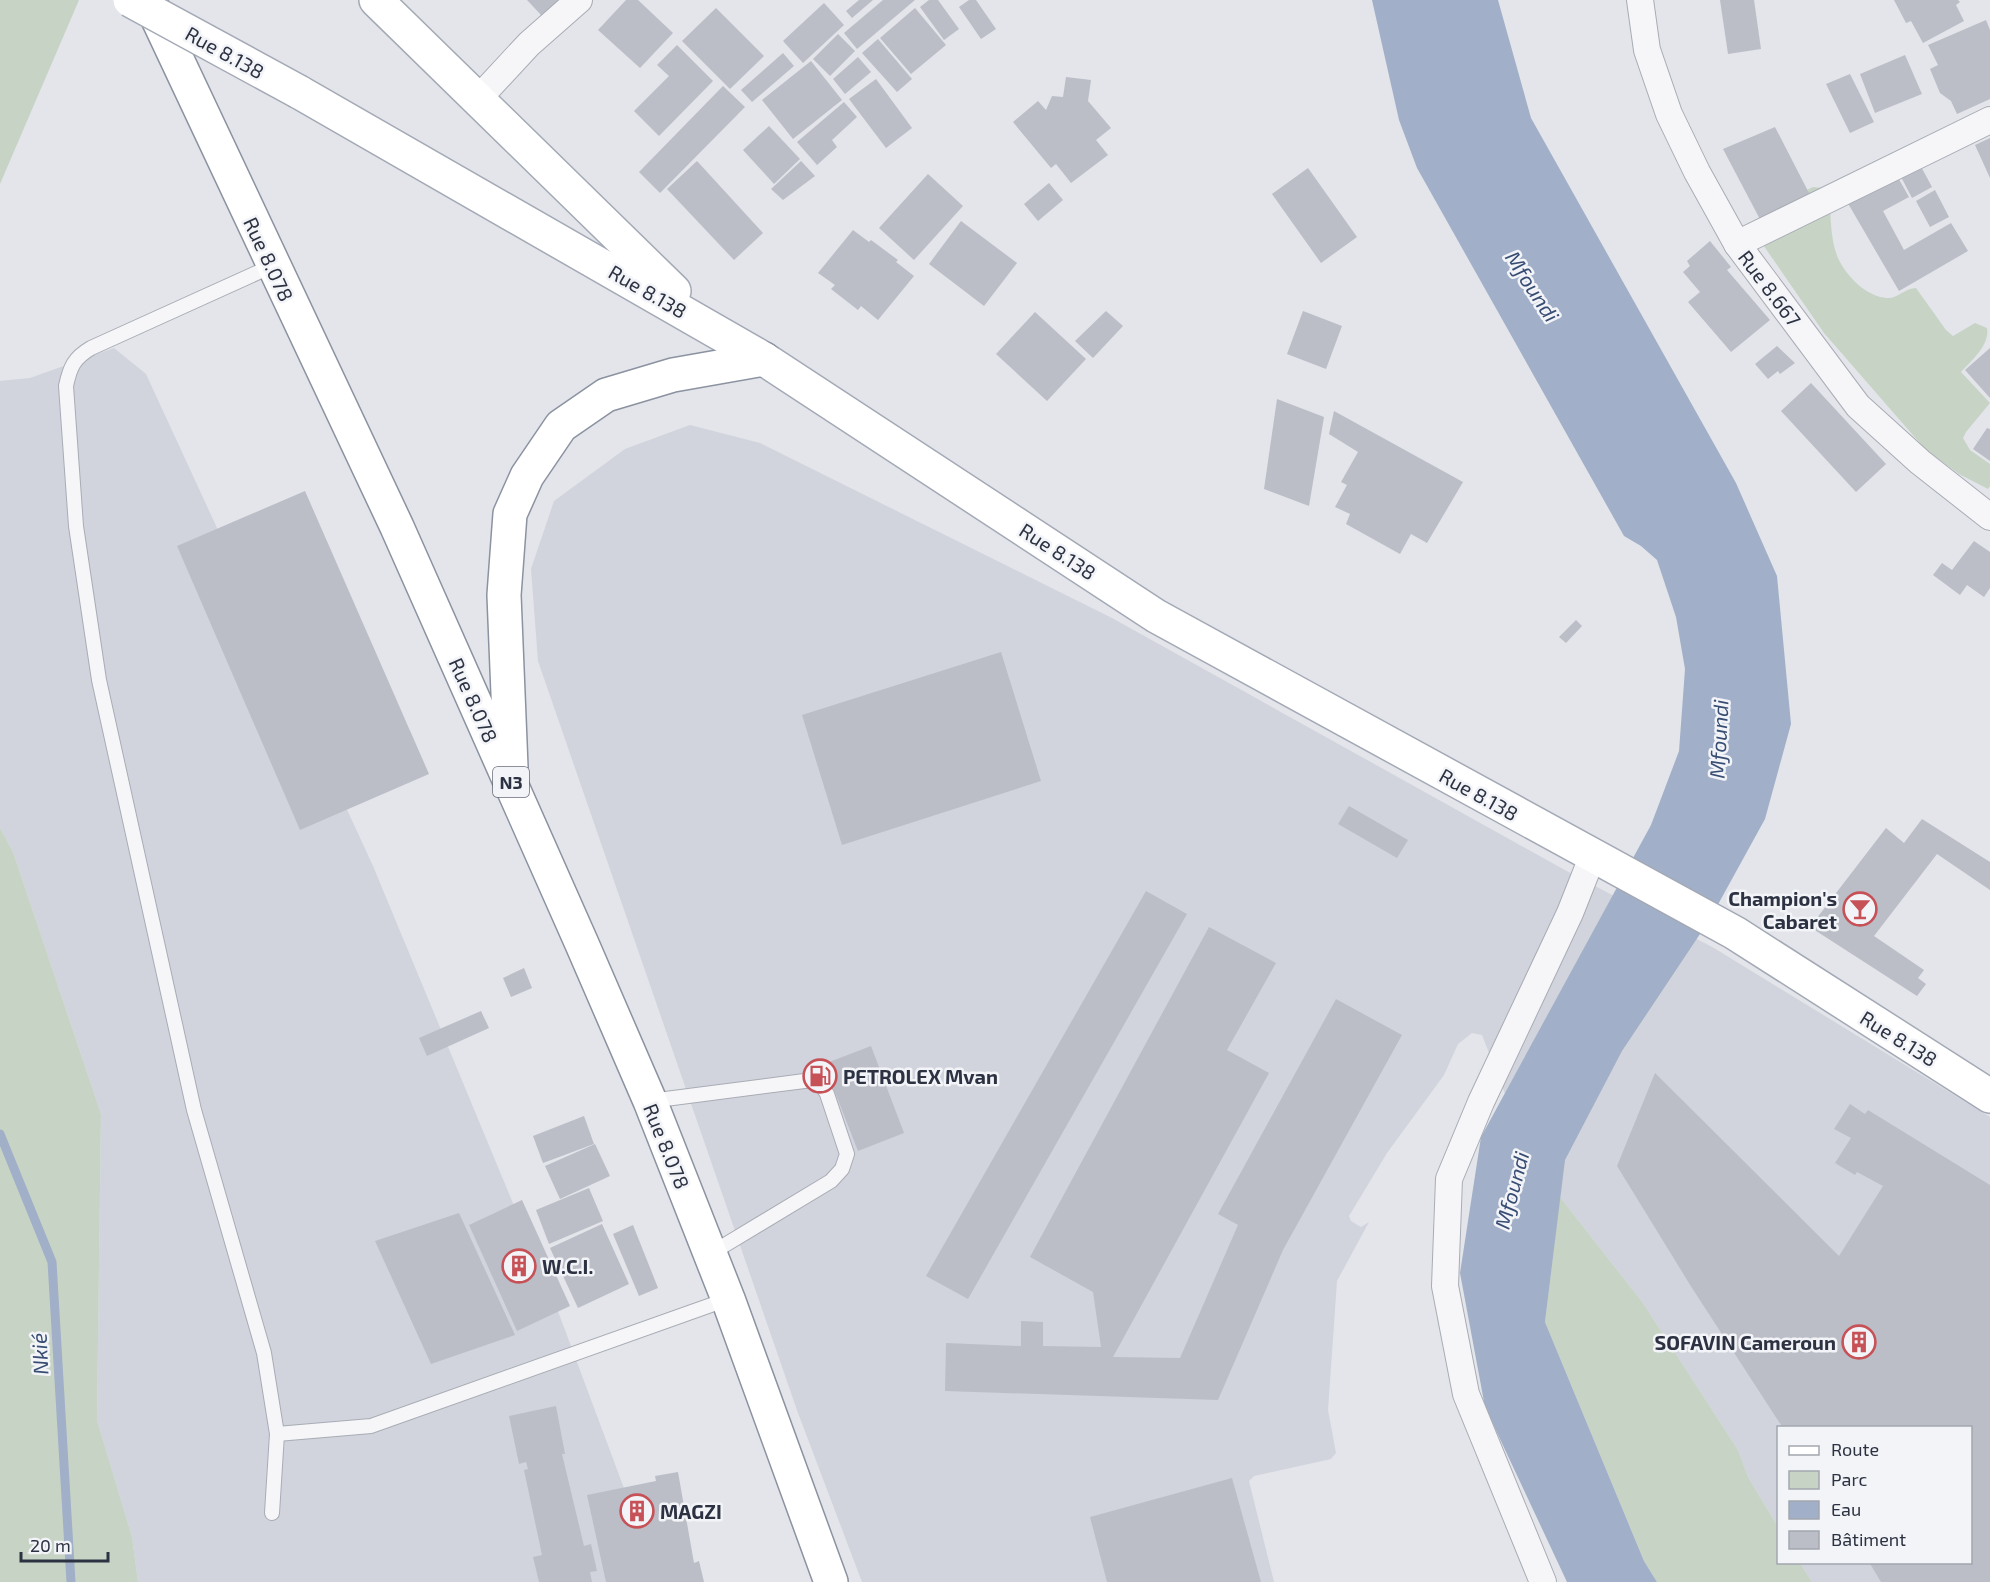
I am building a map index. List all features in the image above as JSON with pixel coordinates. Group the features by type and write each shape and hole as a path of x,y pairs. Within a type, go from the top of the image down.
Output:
{"main road":[{"name":"Rue 8.138","path":"130,0 299,92 710,326 764,358 1156,616 1735,933 1990,1096"},
{"name":"Rue 8.078","path":"149,0 213,134 272,266 397,527 650,1101 728,1299 831,1582"},
{"path":"376,0 710,326"},
{"path":"511,784 504,595 510,514 527,476 561,426 606,395 673,375 764,358"}],"street":[{"path":"477,100 529,44 579,0"},
{"name":"Rue 8.667","path":"1640,0 1647,50 1669,114 1697,172 1737,244 1858,406 1920,462 1990,517"},
{"path":"1737,244 1990,120"},
{"path":"1543,1582 1466,1394 1445,1286 1449,1179 1481,1102 1570,913 1602,859"}],"lane":[{"path":"272,266 79,354 70,365 66,386 76,526 99,680 194,1110 264,1353 277,1434 272,1513"},
{"path":"650,1101 812,1080 821,1084 827,1094 847,1154 842,1169 831,1181 710,1254"},
{"path":"277,1434 371,1426 728,1299"}],"shaded area":[{"path":"114,348 146,374 373,866 559,1314 659,1582 138,1582 132,1537 97,1420 101,1114 13,852 0,828 0,381 30,378"},
{"path":"690,425 760,443 1112,618 1572,874 1714,948 1990,1117 1990,1582 1812,1582 1801,1564 1972,1564 1972,1426 1777,1426 1777,1525 1748,1477 1738,1450 1643,1303 1560,1197 1518,1127 1482,1035 1472,1033 1458,1044 1444,1075 1387,1153 1349,1216 1351,1221 1361,1227 1369,1222 1337,1281 1328,1410 1336,1453 1331,1459 1254,1476 1249,1481 1274,1582 862,1582 798,1413 538,661 531,569 554,501 625,449"}],"green space":[{"path":"0,0 79,0 0,184"},
{"path":"1813,187 1823,188 1829,194 1835,251 1852,278 1865,290 1887,298 1916,288 1946,330 1953,336 1975,323 1987,328 1983,346 1961,372 1990,403 1963,438 1970,450 1990,464 1988,489 1959,474 1925,449 1824,333 1759,239 1794,196"},
{"path":"0,828 13,852 101,1114 97,1420 132,1537 138,1582 0,1582"},
{"path":"1560,1197 1643,1303 1738,1450 1748,1477 1777,1525 1777,1564 1801,1564 1812,1582 1657,1582 1644,1561 1545,1322"}],"water":[{"name":"Mfoundi","path":"1372,0 1498,0 1531,118 1736,483 1777,576 1791,724 1765,819 1710,919 1622,1051 1565,1160 1545,1322 1644,1561 1657,1582 1567,1582 1485,1407 1460,1273 1481,1137 1651,825 1679,751 1685,669 1676,617 1657,560 1641,546 1624,536 1417,168 1399,120"}],"building":[{"path":"527,0 560,0 542,16"},
{"path":"626,0 638,0 673,33 640,68 598,30"},
{"path":"859,0 873,0 852,18 846,11"},
{"path":"883,0 915,0 857,49 844,33"},
{"path":"929,0 938,0 959,29 944,40 920,7"},
{"path":"969,0 976,0 996,29 981,39 959,7"},
{"path":"1720,0 1754,0 1761,49 1728,54"},
{"path":"1894,0 1958,0 1960,2 1956,5 1964,21 1923,43 1911,21 1906,23"},
{"path":"824,3 844,25 803,63 783,41"},
{"path":"716,8 764,56 730,89 682,41"},
{"path":"915,8 946,45 911,74 880,38"},
{"path":"1986,20 1990,30 1990,99 1957,114 1951,101 1940,93 1930,69 1938,65 1928,45"},
{"path":"838,34 855,51 830,76 813,59"},
{"path":"878,39 912,79 897,92 862,53"},
{"path":"677,45 713,81 659,136 634,111 669,76 657,65"},
{"path":"783,53 794,66 752,102 741,90"},
{"path":"1905,55 1922,94 1875,113 1860,74"},
{"path":"858,57 871,72 845,94 833,79"},
{"path":"811,61 842,100 793,139 762,100"},
{"path":"1850,74 1874,122 1850,133 1826,84"},
{"path":"1066,77 1091,80 1088,101 1111,128 1096,140 1108,155 1071,183 1056,164 1051,168 1013,122 1038,101 1046,110 1052,96 1063,97"},
{"path":"876,79 912,128 886,148 849,99"},
{"path":"723,86 745,107 660,193 639,172"},
{"path":"844,102 857,117 832,140 837,147 817,165 797,142"},
{"path":"769,126 800,159 774,184 743,150"},
{"path":"1775,127 1810,195 1763,225 1723,149"},
{"path":"1990,138 1990,178 1975,145"},
{"path":"697,161 763,233 734,260 667,189"},
{"path":"801,161 815,176 783,200 771,189"},
{"path":"1919,163 1932,187 1912,198 1899,173"},
{"path":"1308,168 1357,237 1321,263 1272,194"},
{"path":"928,174 963,206 914,260 879,228"},
{"path":"1896,174 1909,197 1883,211 1904,250 1951,223 1968,251 1899,291 1846,200"},
{"path":"1049,183 1063,200 1038,221 1024,204"},
{"path":"1935,190 1949,217 1930,227 1916,201"},
{"path":"961,221 1017,263 984,306 929,264"},
{"path":"853,230 898,260 896,262 914,276 878,320 861,306 858,310 831,289 835,285 818,273"},
{"path":"1710,241 1731,267 1727,270 1770,320 1731,352 1688,302 1700,292 1683,272 1690,266 1687,261"},
{"path":"1106,311 1123,326 1093,358 1075,341"},
{"path":"1303,311 1342,326 1326,369 1287,354"},
{"path":"1035,312 1086,359 1047,401 996,354"},
{"path":"1777,346 1795,363 1780,374 1778,371 1768,379 1755,364"},
{"path":"1990,348 1990,398 1965,370"},
{"path":"1811,383 1886,464 1856,492 1781,411"},
{"path":"1277,399 1324,417 1309,506 1264,489"},
{"path":"1334,411 1463,482 1427,543 1411,534 1400,554 1346,524 1350,514 1335,507 1347,485 1341,482 1358,452 1329,434"},
{"path":"1987,428 1990,429 1990,461 1973,449"},
{"path":"305,491 429,774 300,830 177,546"},
{"path":"1974,541 1990,552 1990,588 1984,597 1967,585 1960,595 1933,575 1942,563 1952,570"},
{"path":"1576,620 1582,626 1566,643 1559,637"},
{"path":"1001,652 1041,781 842,845 802,715"},
{"path":"1349,806 1408,840 1397,858 1338,824"},
{"name":"Champion's Cabaret","path":"1922,819 1990,862 1990,890 1937,854 1874,936 1924,970 1918,978 1926,984 1917,996 1810,927 1886,828 1904,843"},
{"path":"1146,891 1187,914 968,1299 926,1276"},
{"path":"1209,927 1276,963 1227,1050 1269,1073 1113,1357 1180,1358 1238,1225 1218,1214 1336,999 1402,1035 1283,1250 1218,1400 945,1391 946,1343 1021,1346 1021,1321 1043,1322 1043,1346 1101,1347 1093,1292 1030,1257"},
{"path":"524,968 532,988 511,997 503,978"},
{"path":"481,1011 489,1028 427,1056 419,1038"},
{"path":"871,1046 904,1133 858,1151 824,1064"},
{"name":"SOFAVIN Cameroun","path":"1655,1073 1839,1256 1883,1186 1857,1172 1855,1175 1835,1163 1851,1138 1834,1129 1850,1104 1865,1114 1868,1110 1990,1185 1990,1582 1881,1582 1870,1564 1972,1564 1972,1426 1782,1426 1692,1288 1617,1166"},
{"path":"584,1116 594,1144 543,1163 533,1136"},
{"path":"595,1144 610,1176 560,1199 545,1166"},
{"path":"589,1188 603,1221 549,1244 536,1210"},
{"name":"W.C.I.","path":"522,1200 570,1306 517,1331 469,1225"},
{"path":"459,1213 515,1335 431,1364 375,1241"},
{"path":"602,1224 629,1284 578,1308 550,1248"},
{"path":"633,1225 658,1288 639,1296 613,1234"},
{"path":"556,1406 565,1454 562,1454 584,1546 591,1544 597,1571 590,1572 592,1582 539,1582 533,1557 542,1555 524,1470 528,1469 526,1462 519,1464 509,1416"},
{"name":"MAGZI","path":"678,1472 694,1563 699,1561 704,1582 606,1582 587,1495 656,1481 655,1476"},
{"path":"1232,1478 1261,1582 1107,1582 1090,1517"}],"waterway":[{"name":"Nkié","path":"0,1134 52,1262 71,1582"}],"place":[{"name":"Champion's Cabaret","path":"1860,909"},
{"name":"PETROLEX Mvan","path":"820,1076"},
{"name":"W.C.I.","path":"519,1266"},
{"name":"SOFAVIN Cameroun","path":"1859,1342"},
{"name":"MAGZI","path":"637,1511"}]}
